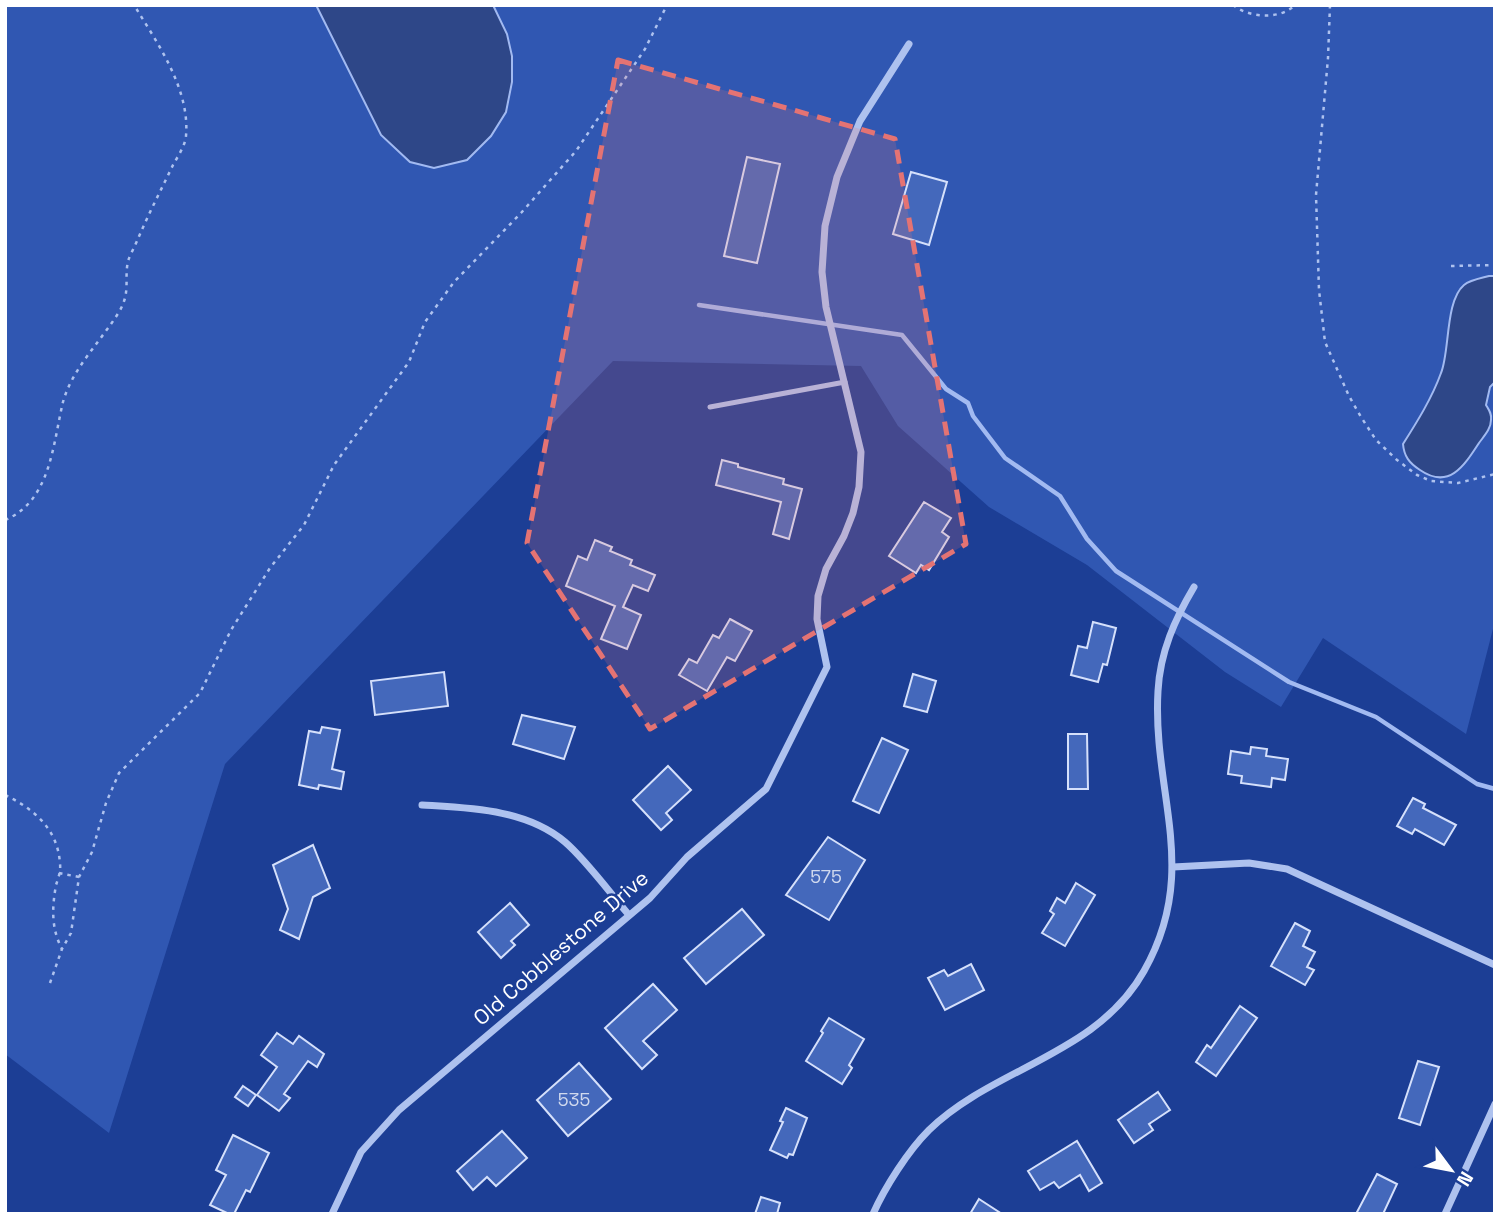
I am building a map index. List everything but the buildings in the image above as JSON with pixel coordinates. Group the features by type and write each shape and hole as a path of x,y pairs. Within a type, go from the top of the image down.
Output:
{"street":[{"path":"845,382 822,272 825,226 837,177 860,121 909,44"},
{"name":"Old Cobblestone Drive","path":"332,1214 361,1152 399,1110 650,898 687,857 766,789 827,667 817,620 818,596 826,569 853,513 859,487 861,452 845,382"},
{"path":"873,1214 916,1144 929,1130 971,1099 1080,1038 1101,1023 1121,1003 1143,973 1159,941 1169,906 1173,867 1158,726 1158,690 1168,638 1194,587"},
{"path":"422,805 481,809 505,814 544,828 566,842 629,915"},
{"path":"1173,867 1249,863 1286,869 1495,965"},
{"path":"1445,1214 1495,1104"}],"lane":[{"path":"710,407 845,382"}],"path":[{"path":"5,520 15,516 35,497 50,464 64,399 81,366 121,310 128,288 128,261 186,140 187,118 177,86 161,49 134,5"},
{"path":"50,983 62,949 71,933 79,877 92,852 106,803 119,773 200,693 231,630 270,568 304,525 334,464 408,362 425,322 454,282 576,151 645,49 667,5"},
{"path":"1233,5 1246,13 1261,15 1290,10 1295,5"},
{"path":"1329,5 1328,58 1316,195 1319,290 1325,342 1361,417 1376,440 1396,460 1431,481 1458,483 1495,474"},
{"path":"1451,266 1495,265"},
{"path":"5,795 26,806 44,822 55,841 61,865 53,900 52,925 62,949"},
{"path":"59,873 79,877"}],"highlighted area":[{"path":"618,60 895,139 966,544 650,729 527,543"}],"shaded area":[{"path":"5,5 1495,5 1495,621 1466,734 1323,638 1281,707 1225,672 1087,565 989,507 898,426 861,366 613,361 225,764 109,1133 5,1054"},
{"path":"316,5 493,5 507,34 512,56 512,82 506,112 491,136 467,160 434,168 410,162 381,135"},
{"path":"1495,276 1495,382 1490,387 1486,405 1491,416 1490,426 1468,460 1455,473 1430,476 1410,462 1403,444 1429,401 1441,373 1451,314 1458,292 1467,283"}],"waterway":[{"path":"699,305 902,335 946,389 968,403 973,416 1005,458 1060,496 1087,539 1116,571 1289,682 1376,717 1477,784 1495,789"}]}
